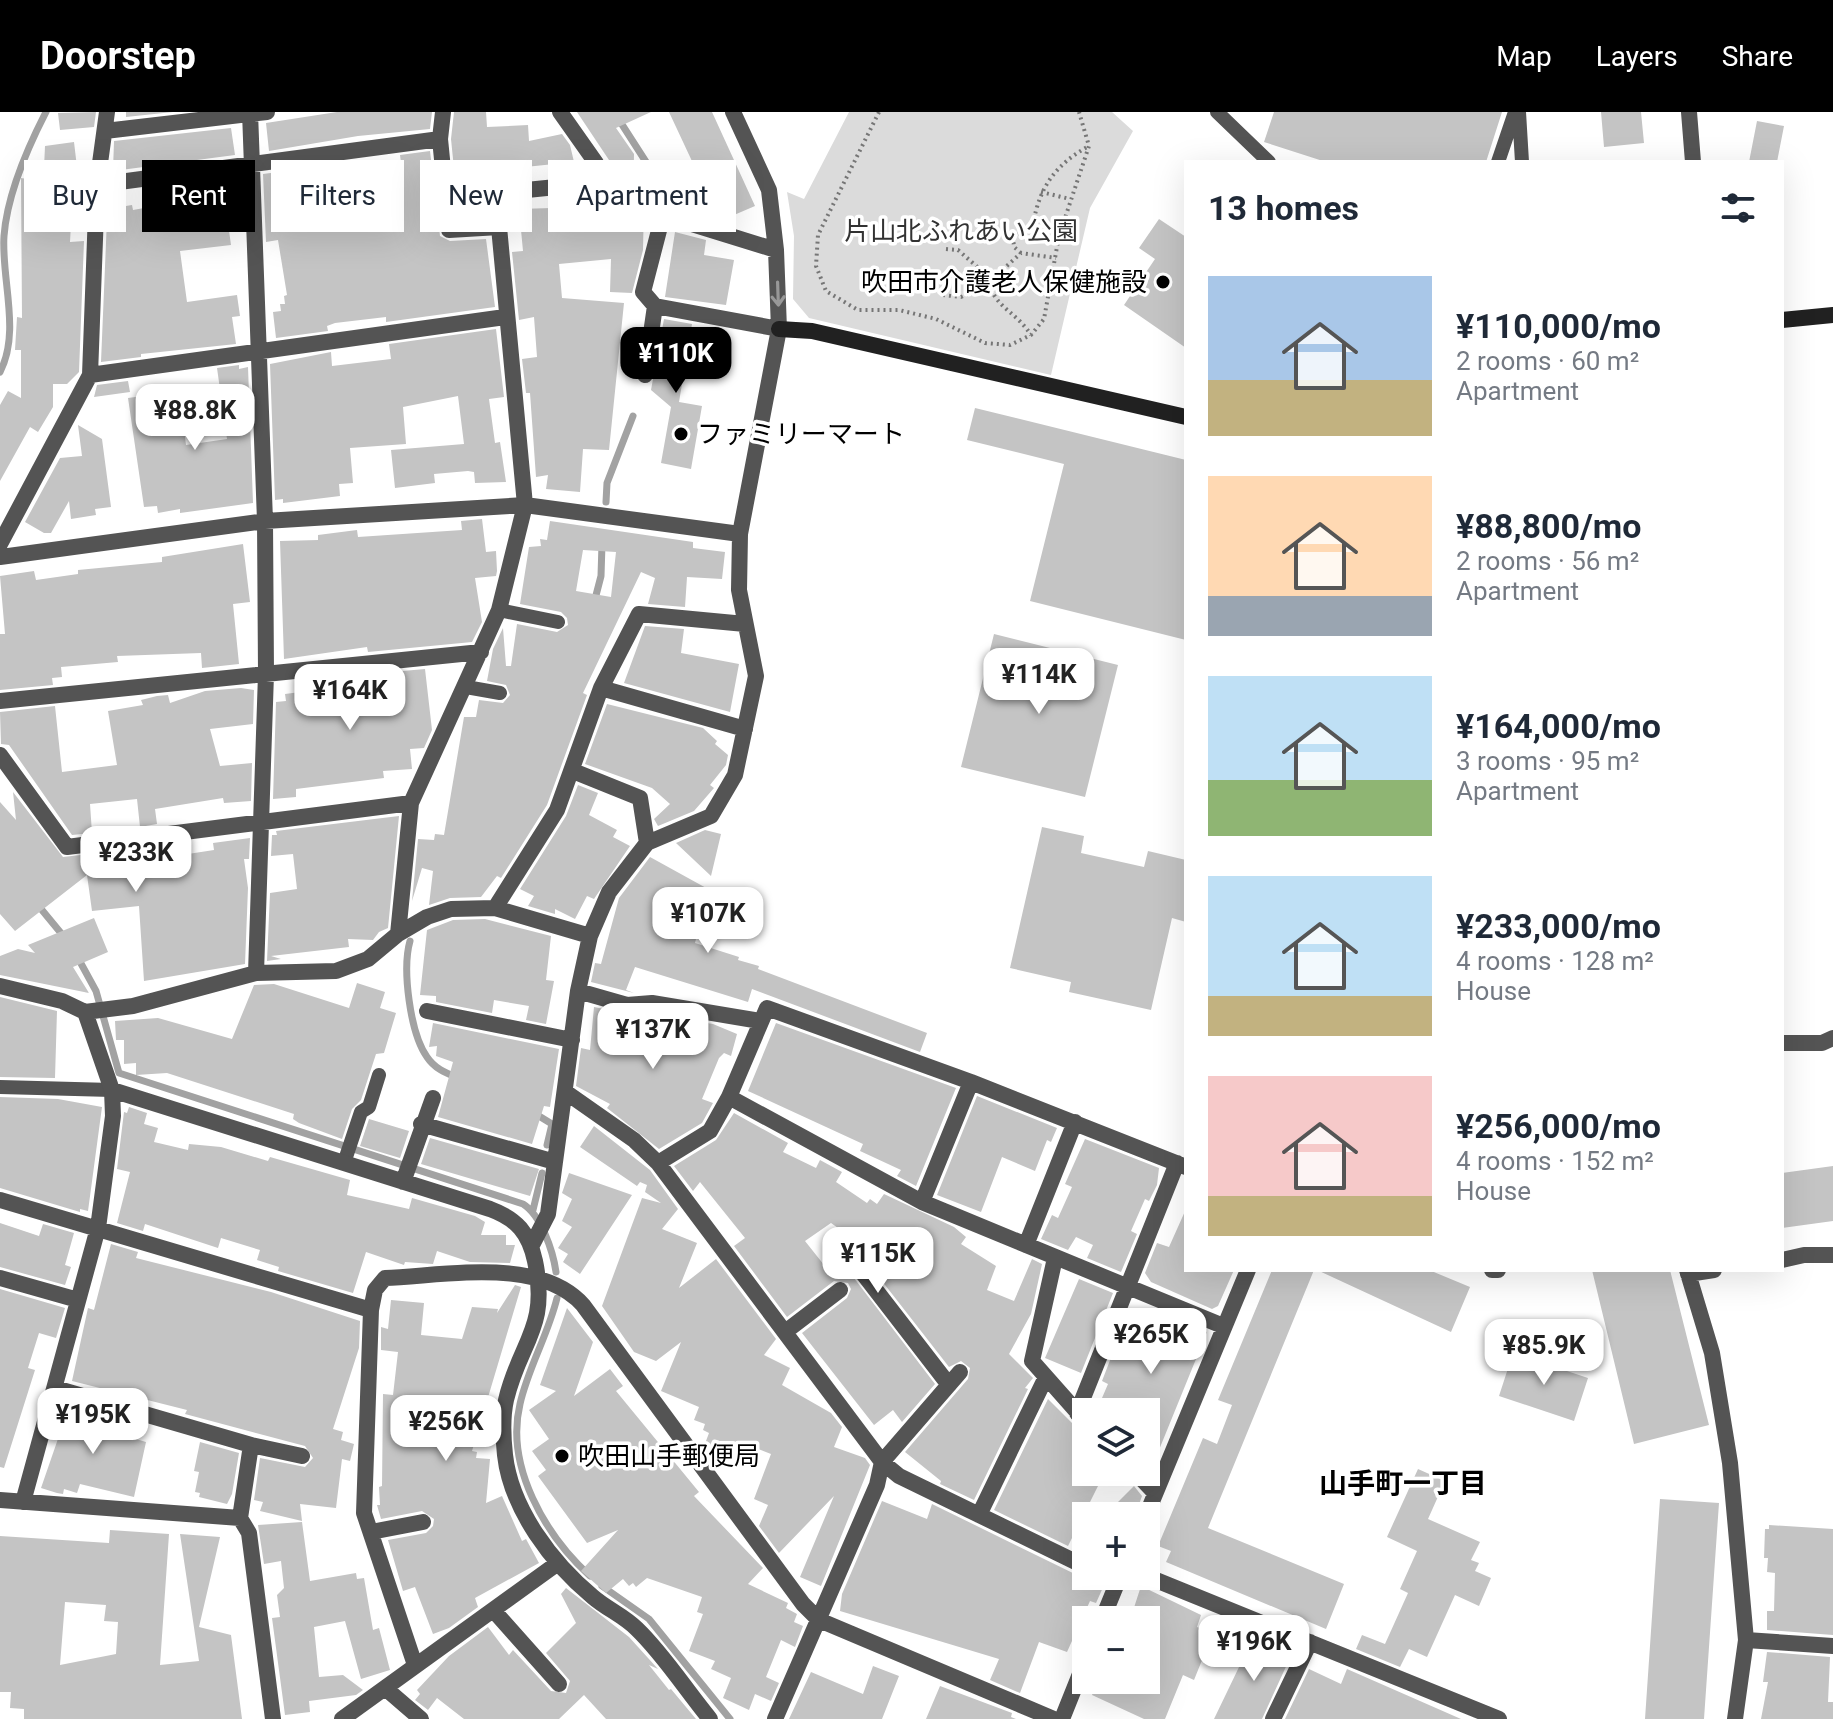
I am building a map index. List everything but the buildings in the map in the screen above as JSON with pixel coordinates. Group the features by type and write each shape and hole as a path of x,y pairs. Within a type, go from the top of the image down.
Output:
{"street":[{"path":"101,160 107,112"},
{"path":"442,160 440,139 443,112"},
{"path":"532,189 576,185 596,163 560,112"},
{"path":"710,1719 639,1631 592,1596 558,1563 532,1524 510,1480 503,1431 507,1394 540,1306 538,1235 567,1093 578,991 590,936 609,892 647,843 711,816 735,775 756,676 739,590 740,534 779,329 776,250 769,190 733,112"},
{"path":"1689,112 1693,160"},
{"path":"105,131 256,113 253,160"},
{"path":"255,165 440,139"},
{"path":"776,250 663,215 643,292 655,306 779,329 812,331 1184,417"},
{"path":"255,227 265,521 266,674 256,973"},
{"path":"0,544 90,375 95,232"},
{"path":"398,934 411,803 499,610 525,505 499,232"},
{"path":"645,375 655,306"},
{"path":"1784,320 1833,315"},
{"path":"90,375 505,317"},
{"path":"0,557 265,521 525,505 740,534"},
{"path":"495,908 557,810 601,688 639,614 745,624"},
{"path":"0,701 481,652"},
{"path":"601,688 745,729"},
{"path":"0,755 67,847 411,803"},
{"path":"573,771 640,798 647,843"},
{"path":"0,986 89,1010 133,1006 256,973 336,971 368,959 398,934 427,917 451,909 495,908 590,936"},
{"path":"578,991 627,1005 652,1003 760,1021"},
{"path":"658,1163 710,1131 729,1097 767,1008 971,1082 1181,1165 1128,1288 1089,1398"},
{"path":"23,1502 98,1228 113,1116 112,1090 89,1010"},
{"path":"427,1011 572,1040"},
{"path":"1784,1043 1822,1043 1833,1038"},
{"path":"922,1202 971,1082"},
{"path":"112,1090 404,1178 504,1215 538,1235"},
{"path":"567,1093 634,1140 658,1163 882,1462 899,1476 1072,1560"},
{"path":"729,1097 922,1202 1223,1326"},
{"path":"404,1178 421,1124 433,1098"},
{"path":"1026,1245 1075,1122"},
{"path":"421,1124 555,1162"},
{"path":"0,1200 371,1310"},
{"path":"1784,1260 1804,1255 1833,1255"},
{"path":"775,1719 877,1485 882,1462 955,1378 851,1258"},
{"path":"1055,1258 1032,1361 1072,1407"},
{"path":"1151,1502 1247,1272"},
{"path":"1688,1272 1712,1353 1730,1463 1746,1640 1735,1719"},
{"path":"415,1665 364,1513 371,1310 375,1290 385,1278 519,1273 564,1288 583,1305 803,1604 819,1620 1054,1719"},
{"path":"0,1278 78,1300"},
{"path":"785,1332 840,1290"},
{"path":"979,1515 1045,1379"},
{"path":"55,1388 251,1445 302,1456"},
{"path":"251,1445 240,1518 249,1533 273,1719"},
{"path":"1148,1486 1155,1493"},
{"path":"0,1500 240,1518"},
{"path":"371,1532 423,1522"},
{"path":"342,1719 558,1563"},
{"path":"1160,1582 1499,1719"},
{"path":"494,1611 559,1684"},
{"path":"1746,1640 1833,1646"},
{"path":"1273,1719 1310,1642"},
{"path":"385,1688 421,1719"},
{"path":"1062,1719 1072,1694"}],"lane":[{"path":"1217,112 1267,160"},
{"path":"1499,160 1517,112"},
{"path":"1517,112 1522,160"},
{"path":"499,610 558,622"},
{"path":"466,687 500,693"},
{"path":"345,1159 361,1112 369,1107 379,1075"},
{"path":"0,1087 112,1090"}],"path":[{"path":"879,112 818,235 816,266 826,291 858,310 899,310 936,319 985,343 1010,345 1031,335 1044,319 1070,199 1089,146 1079,112"},
{"path":"1056,258 1021,253 1014,247 1013,238 1033,225 1041,192 1051,174 1067,158 1089,146"},
{"path":"1041,192 1070,199"},
{"path":"946,249 958,250 982,271"},
{"path":"998,274 1021,253"},
{"path":"943,295 961,297 975,291"},
{"path":"994,295 1000,306 1017,314 1031,335"}],"green space":[{"name":"片山北ふれあい公園","path":"849,112 1112,112 1133,131 1090,208 1051,375 809,318 793,299 794,236 787,192 804,199"}],"waterway":[{"path":"0,372 6,356 10,322 4,252 6,221 19,172 46,112"},
{"path":"614,112 645,160"},
{"path":"606,502 607,483 633,416"},
{"path":"594,603 601,576 602,544"},
{"path":"37,904 65,938"},
{"path":"410,941 407,984 416,1033 430,1061 458,1078"},
{"path":"78,958 96,991 119,1073 523,1204 541,1225 556,1272"},
{"path":"534,1113 552,1124 547,1145"},
{"path":"533,1210 542,1173"},
{"path":"557,1298 520,1404 518,1451 532,1498 544,1520 558,1541 590,1576"},
{"path":"602,1586 649,1619 730,1719"}],"place":[{"name":"吹田市介護老人保健施設","path":"1163,282"},
{"name":"ファミリーマート","path":"681,434"},
{"name":"吹田山手郵便局","path":"562,1456"}],"district":[{"name":"山手町一丁目","path":"1403,1483"}]}
